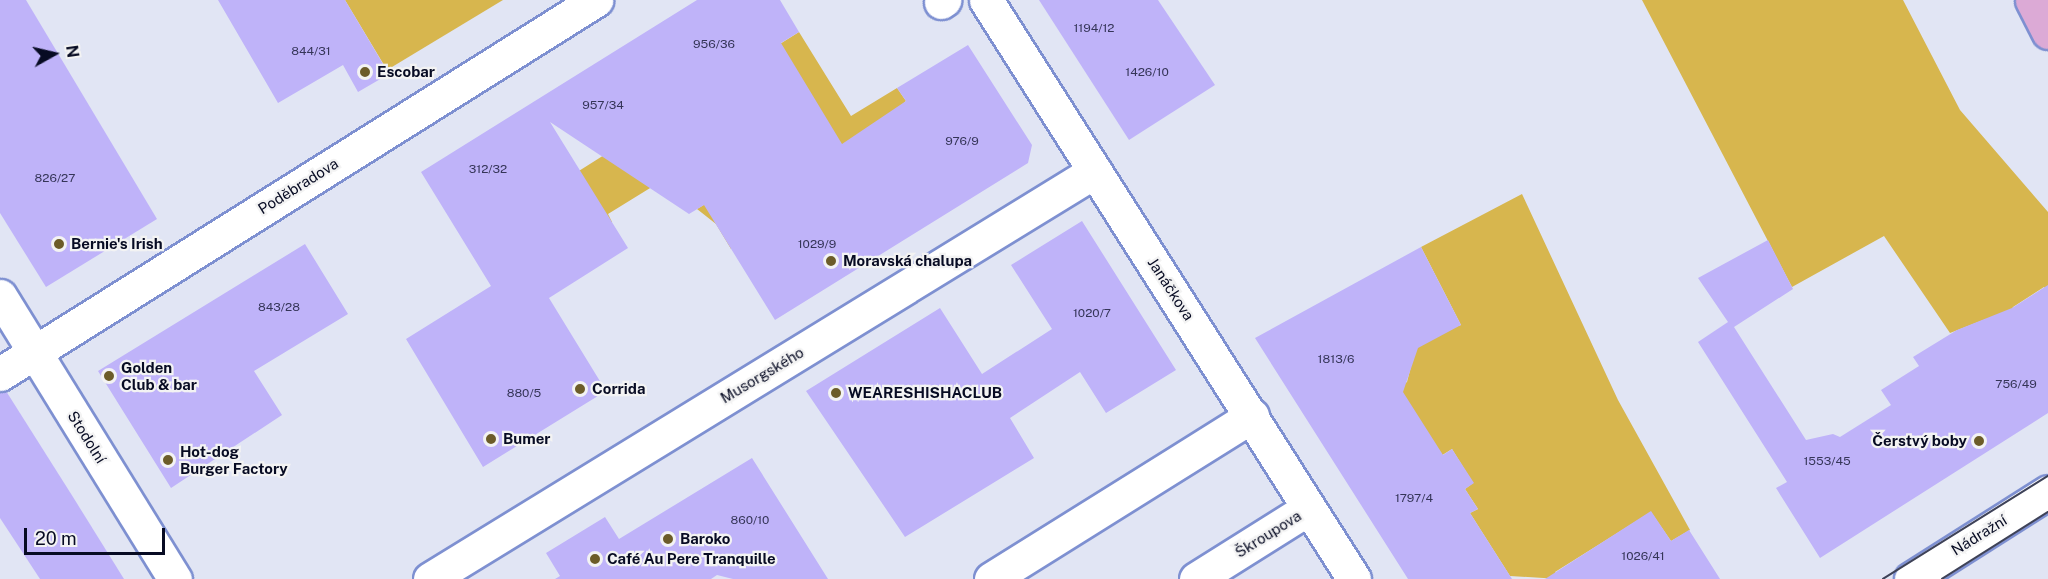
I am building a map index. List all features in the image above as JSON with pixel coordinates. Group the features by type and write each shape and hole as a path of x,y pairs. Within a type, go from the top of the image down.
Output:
{"main road":[{"path":"2032,0 2048,32"}],"street":[{"name":"Poděbradova","path":"0,374 596,0"},
{"name":"Janáčkova","path":"986,0 1354,579"},
{"name":"Musorgského","path":"430,579 1095,171"},
{"name":"Stodolní","path":"0,296 175,579"},
{"path":"991,579 1252,416"},
{"name":"Nádražní","path":"1911,579 2048,492"},
{"name":"Škroupova","path":"1196,579 1309,508"}],"shaded area":[{"path":"345,0 503,0 387,70"},
{"path":"1642,0 1903,0 1960,110 2048,212 2048,293 2044,287 2013,307 1999,335 1986,319 1950,333 1884,236 1792,287"},
{"path":"799,32 851,116 897,88 906,101 766,227 731,249 716,224 697,209 832,128 715,148 608,214 612,222 549,262 563,181"},
{"path":"1522,194 1618,400 1690,530 1671,541 1651,512 1555,572 1559,579 1510,576 1470,513 1478,509 1465,489 1473,483 1452,449 1436,459 1399,387 1407,382 1418,339 1461,325 1421,247"}],"building":[{"path":"0,0 26,0 157,219 46,287 0,213"},
{"path":"218,0 345,0 389,74 358,92 343,65 278,103"},
{"path":"697,0 780,0 799,32 781,43 842,144 906,101 897,88 968,45 1032,145 1028,163 775,320 704,205 689,214 550,122 628,248 549,298 606,391 483,467 406,339 491,286 421,172"},
{"path":"1039,0 1158,0 1215,85 1129,140"},
{"path":"1082,221 1176,370 1106,413 1080,372 1010,418 1034,458 905,537 806,391 940,308 982,374 1052,329 1011,265"},
{"path":"1768,240 1793,289 1734,327 1806,440 1833,434 1840,437 1891,405 1881,390 1919,366 1913,357 1957,330 2012,308 2048,285 2048,413 1820,558 1776,488 1787,482 1698,342 1728,322 1698,278"},
{"path":"305,244 348,314 254,371 282,415 171,488 98,371"},
{"path":"1421,247 1461,325 1418,348 1403,392 1443,455 1452,449 1474,483 1465,489 1478,509 1470,513 1512,579 1408,579 1255,338"},
{"path":"6,391 124,579 40,579 0,518 0,393"},
{"path":"752,458 828,579 733,579 717,575 711,579 555,579 560,576 546,553 605,517 619,539"},
{"path":"1651,511 1671,541 1689,530 1720,579 1545,579"}],"tram line":[{"path":"1883,579 2048,476"},
{"path":"1942,579 2048,512"}],"place":[{"name":"Escobar","path":"365,72"},
{"name":"Bernie's Irish","path":"59,244"},
{"name":"Moravská chalupa","path":"831,261"},
{"name":"Golden Club & bar","path":"109,376"},
{"name":"Corrida","path":"580,389"},
{"name":"WEARESHISHACLUB","path":"836,393"},
{"name":"Bumer","path":"491,439"},
{"name":"Čerstvý boby","path":"1979,441"},
{"name":"Hot-dog Burger Factory","path":"168,460"},
{"name":"Baroko","path":"668,539"},
{"name":"Café Au Pere Tranquille","path":"595,559"}]}
